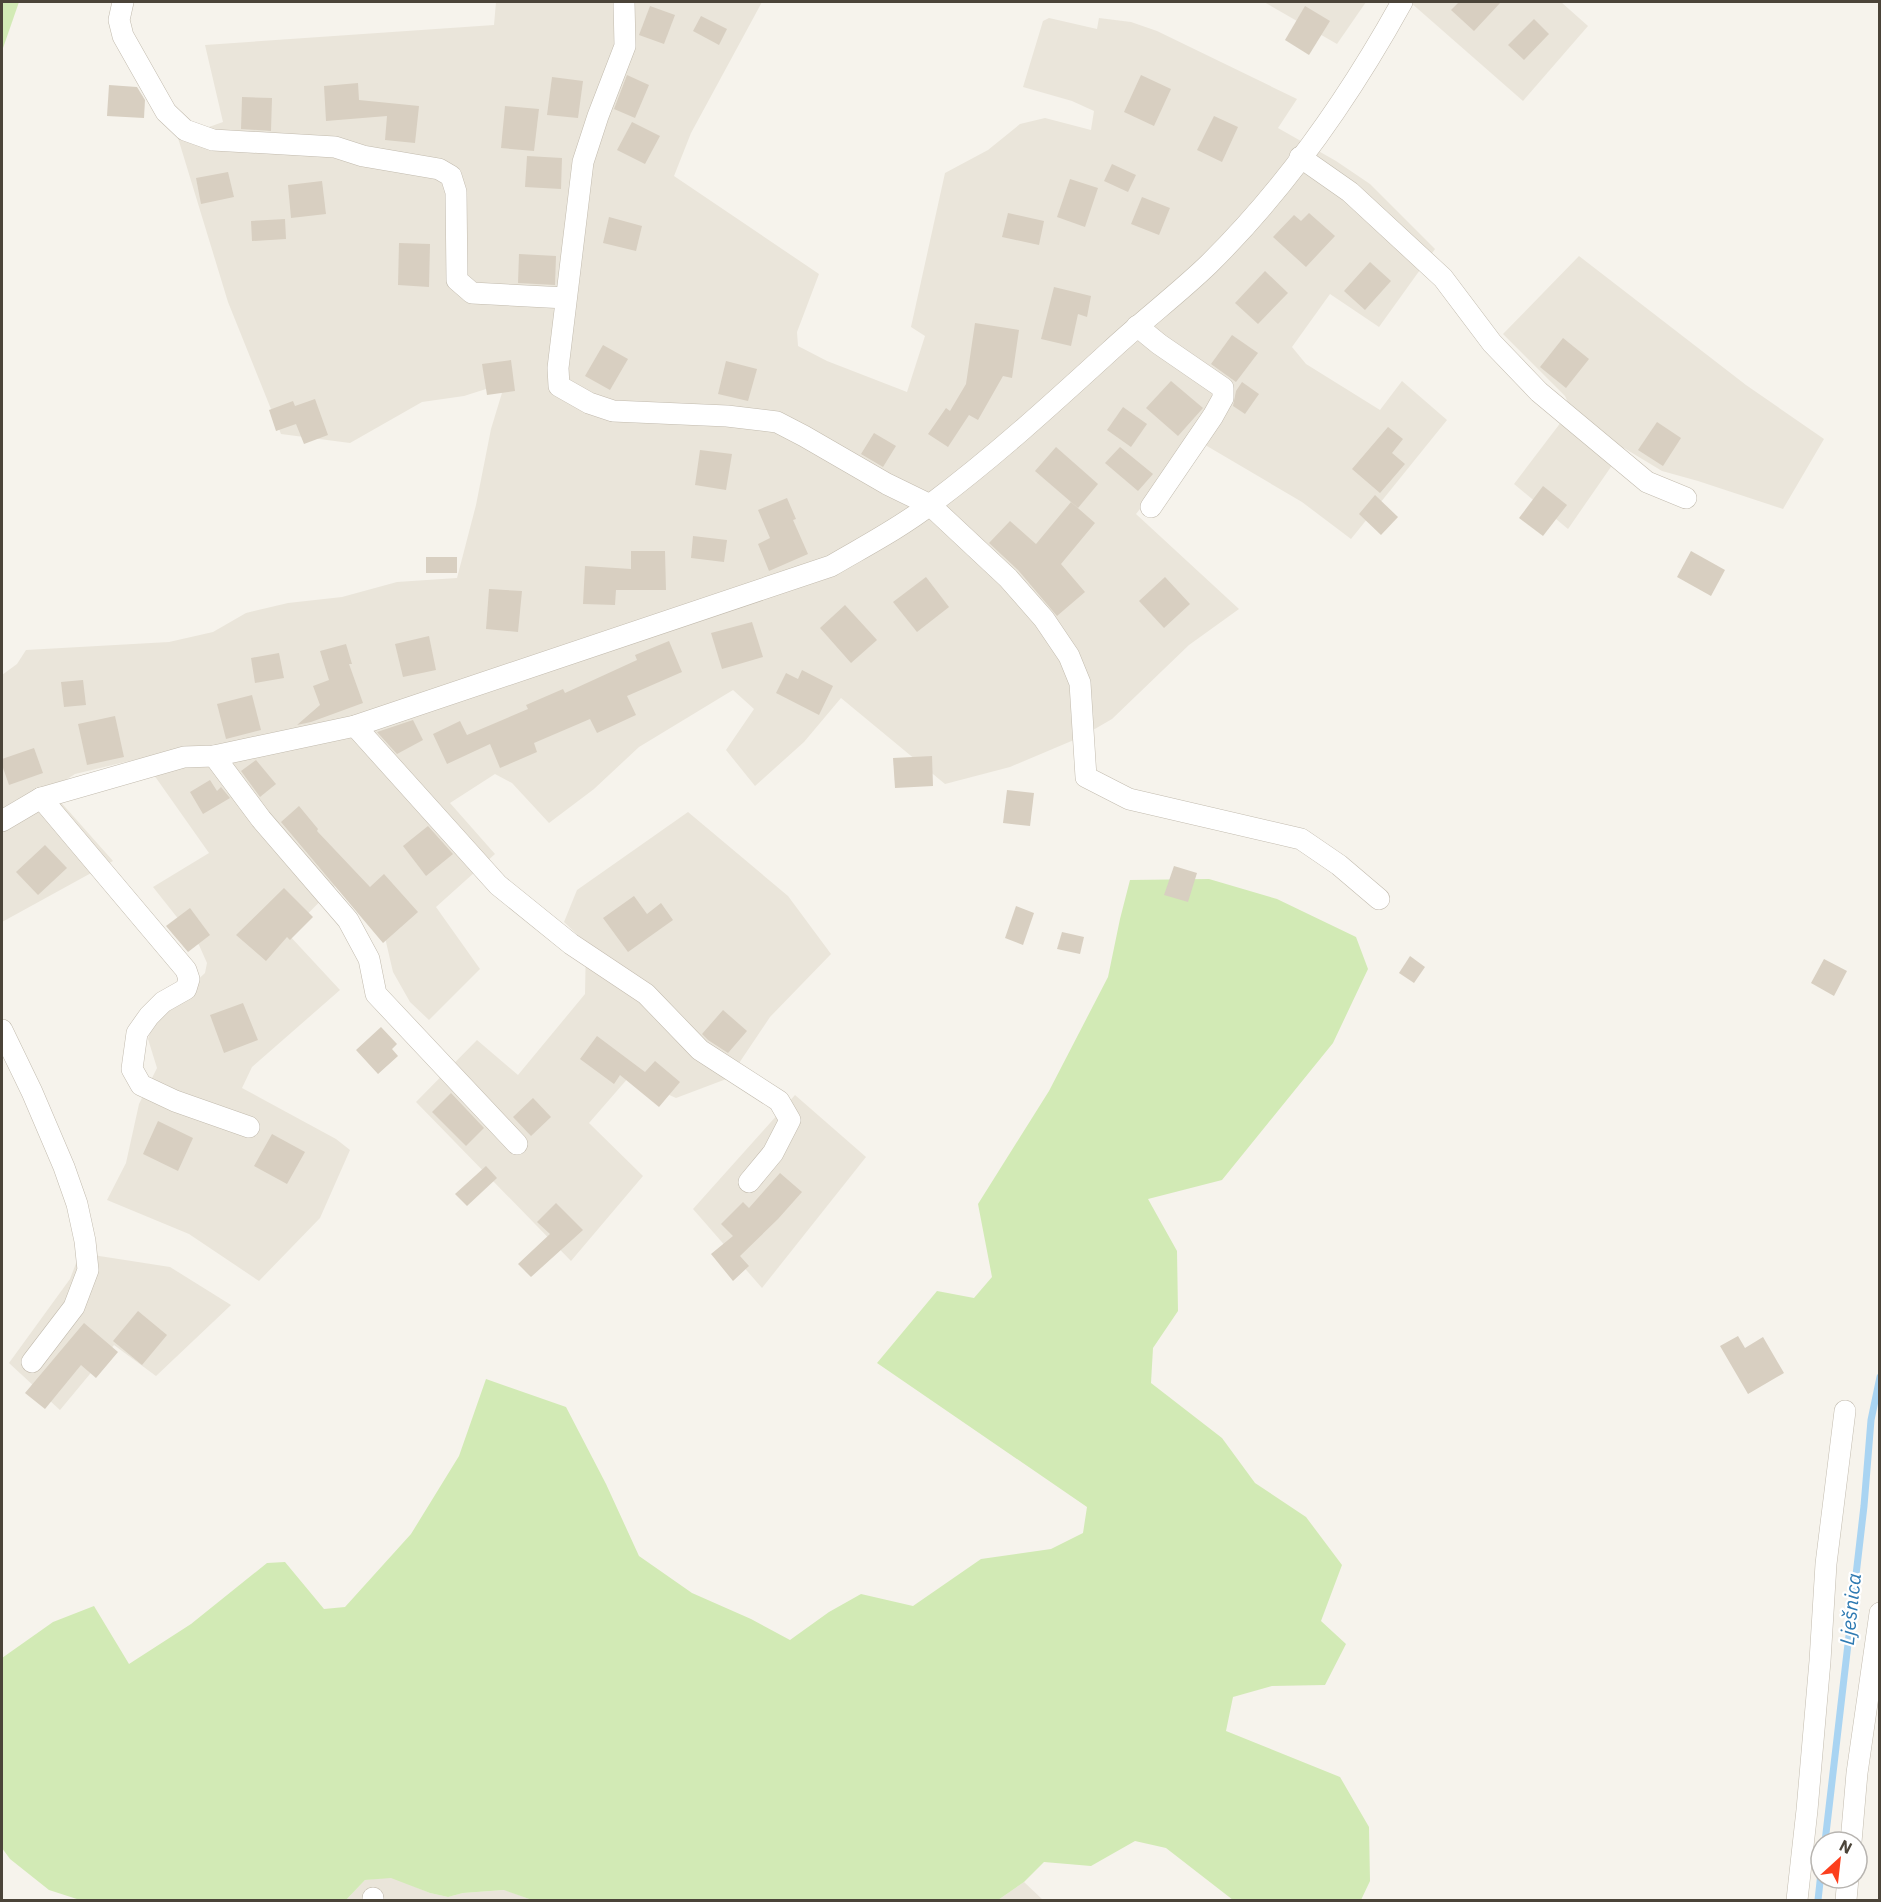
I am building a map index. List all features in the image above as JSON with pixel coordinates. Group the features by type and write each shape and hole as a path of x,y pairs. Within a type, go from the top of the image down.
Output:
{"street":[{"path":"123,2 119,20 123,36 166,112 185,130 213,140 335,147 363,156 439,169 451,176 456,192 457,280 472,293 566,298"},
{"path":"624,2 625,46 583,162 558,368 559,386 589,403 613,411 727,416 777,422 887,484 930,505 1008,578 1044,619 1069,656 1080,683 1086,777 1130,799 1301,839 1339,865 1380,899"},
{"path":"2,821 41,798 184,757 214,756 355,726 831,566 930,505 1022,432 1208,264 1269,199 1342,99 1402,2"},
{"path":"1300,157 1350,192 1443,278 1492,343 1539,392 1647,482 1686,498"},
{"path":"1137,326 1223,388 1223,398 1213,416 1150,507"},
{"path":"355,726 498,885 571,944 646,994 700,1050 779,1101 790,1120 773,1153 749,1182"},
{"path":"214,756 261,819 348,920 369,959 376,994 517,1144"},
{"path":"41,798 186,970 189,979 186,989 163,1002 137,1033 132,1069 141,1084 174,1101 249,1128"},
{"path":"2,1030 64,1167 77,1204 85,1241 88,1270 74,1307 32,1362"},
{"path":"1797,1900 1820,1661 1826,1564 1845,1411"},
{"path":"1852,1830 1857,1773 1880,1613"}],"shaded area":[{"path":"496,2 762,2 691,133 674,176 819,274 797,332 798,346 827,361 907,392 925,336 911,327 945,173 988,150 1020,124 1045,118 1091,130 1094,111 1072,101 1023,87 1043,21 1049,18 1097,29 1099,18 1131,22 1157,31 1297,99 1278,128 1336,161 1370,184 1435,249 1379,327 1330,294 1292,347 1306,364 1380,410 1402,381 1447,420 1351,539 1302,502 1195,439 1136,514 1239,609 1189,645 1112,719 1081,737 1010,767 945,784 841,698 804,742 755,786 726,750 754,709 733,690 639,747 594,789 549,823 512,783 495,774 450,803 495,854 436,907 480,969 429,1020 410,1002 393,972 383,929 335,886 288,934 340,990 252,1067 242,1088 336,1139 350,1150 320,1218 259,1281 189,1234 107,1200 126,1163 139,1104 157,1068 148,1039 154,1021 205,973 207,963 199,945 153,887 209,853 142,758 75,774 50,790 113,861 2,922 2,675 17,664 26,650 169,642 213,632 246,613 288,603 342,597 397,582 457,578 476,505 491,429 505,383 464,396 422,402 350,443 281,434 228,302 178,138 223,122 205,45 494,25"},
{"path":"1264,2 1366,2 1337,44"},
{"path":"1410,2 1561,2 1588,26 1523,101"},
{"path":"1579,256 1746,385 1824,439 1783,509 1662,471 1624,448 1568,529 1514,484 1571,409 1565,396 1503,334"},
{"path":"688,812 788,896 831,954 770,1017 729,1078 676,1098 629,1077 589,1123 643,1176 571,1261 416,1102 477,1040 518,1075 585,994 586,943 564,922 577,890"},
{"path":"795,1095 866,1157 762,1288 693,1209"},
{"path":"80,1253 170,1267 231,1305 156,1376 114,1345 60,1410 9,1363 70,1279"},
{"path":"391,1877 430,1893 448,1897 463,1893 505,1890 532,1900 346,1900 365,1880"},
{"path":"1024,1882 1043,1900 998,1900"}],"green space":[{"path":"2,2 19,2 2,51"},
{"path":"1209,879 1277,899 1356,937 1368,969 1333,1043 1222,1180 1148,1199 1177,1251 1178,1311 1153,1348 1151,1383 1222,1438 1255,1483 1306,1517 1342,1565 1321,1621 1346,1644 1325,1685 1272,1686 1233,1697 1226,1731 1340,1777 1369,1827 1370,1881 1361,1900 1233,1900 1166,1848 1135,1841 1091,1866 1044,1862 1024,1882 998,1900 532,1900 504,1890 463,1893 448,1897 430,1893 391,1878 365,1880 346,1900 80,1900 49,1890 10,1859 2,1848 2,1658 53,1622 94,1606 129,1664 191,1624 267,1563 285,1562 324,1609 345,1607 411,1534 459,1456 486,1379 566,1407 606,1484 639,1556 692,1593 751,1619 790,1640 829,1612 861,1594 913,1606 981,1559 1051,1549 1083,1533 1087,1507 877,1363 937,1291 974,1298 992,1277 978,1204 1049,1091 1108,977 1130,880"}],"building":[{"path":"1459,2 1501,2 1474,31 1451,10"},
{"path":"650,6 675,15 664,44 639,35"},
{"path":"1305,6 1330,21 1309,55 1285,40"},
{"path":"701,16 727,29 719,45 693,31"},
{"path":"1534,19 1549,34 1524,60 1508,45"},
{"path":"627,75 649,85 635,118 614,109"},
{"path":"1141,75 1171,89 1154,126 1124,112"},
{"path":"552,77 583,81 578,118 547,115"},
{"path":"358,83 359,100 419,106 415,143 385,140 387,116 326,121 324,86"},
{"path":"109,85 137,87 145,100 144,118 107,116"},
{"path":"242,97 272,98 271,131 241,129"},
{"path":"505,106 539,109 534,151 501,148"},
{"path":"1214,116 1238,127 1222,162 1197,150"},
{"path":"632,122 660,136 645,164 617,150"},
{"path":"527,156 562,158 561,189 525,187"},
{"path":"1112,164 1136,175 1128,192 1104,181"},
{"path":"228,172 234,197 201,204 196,178"},
{"path":"1070,179 1098,188 1085,227 1057,217"},
{"path":"322,181 326,214 291,218 288,185"},
{"path":"1142,197 1170,208 1159,235 1131,224"},
{"path":"1008,213 1044,221 1039,245 1002,237"},
{"path":"1309,213 1335,236 1306,267 1273,237 1294,215 1301,221"},
{"path":"609,217 642,226 636,251 603,243"},
{"path":"285,219 286,239 252,241 251,221"},
{"path":"399,243 430,244 429,287 398,285"},
{"path":"519,254 556,256 555,285 518,283"},
{"path":"1370,262 1391,281 1365,310 1344,291"},
{"path":"1265,271 1288,293 1258,324 1235,303"},
{"path":"1054,287 1091,296 1087,317 1078,314 1071,346 1041,339"},
{"path":"975,323 1019,330 1012,378 1003,376 978,420 969,415 948,447 928,434 946,408 950,411 966,384"},
{"path":"1232,335 1258,353 1236,382 1211,364"},
{"path":"1563,338 1589,359 1566,388 1540,367"},
{"path":"603,345 628,359 610,390 585,376"},
{"path":"511,360 515,391 487,395 482,364"},
{"path":"726,361 757,369 748,401 718,394"},
{"path":"1171,381 1203,408 1178,436 1146,408"},
{"path":"1242,382 1259,394 1245,414 1233,406 1236,391"},
{"path":"315,399 328,435 304,444 296,424 276,431 269,410 293,401 295,406"},
{"path":"1123,407 1147,424 1131,447 1107,430"},
{"path":"1657,422 1681,438 1663,466 1638,450"},
{"path":"1388,427 1403,439 1392,453 1405,464 1380,493 1352,469"},
{"path":"874,433 896,446 883,467 861,454"},
{"path":"1056,447 1098,484 1078,508 1035,471"},
{"path":"1120,447 1153,474 1138,491 1105,463"},
{"path":"700,450 732,454 726,490 695,485"},
{"path":"1543,486 1567,505 1543,536 1519,518"},
{"path":"1375,495 1398,517 1381,535 1359,514"},
{"path":"787,498 796,519 793,520 808,554 769,571 758,544 770,538 758,510"},
{"path":"1071,502 1095,523 1061,564 1085,592 1057,616 1018,570 989,543 1010,521 1036,544"},
{"path":"693,536 727,540 724,562 691,558"},
{"path":"631,551 665,551 666,590 616,590 615,605 583,604 585,566 631,569"},
{"path":"1691,551 1725,570 1711,596 1677,577"},
{"path":"426,557 457,557 457,573 426,573"},
{"path":"926,577 949,607 917,632 893,602"},
{"path":"1165,577 1190,604 1164,628 1139,601"},
{"path":"489,589 522,591 518,632 486,629"},
{"path":"845,605 877,640 851,663 820,628"},
{"path":"752,622 763,657 722,669 711,633"},
{"path":"429,636 436,670 403,677 395,644"},
{"path":"669,641 682,672 627,696 636,715 597,733 590,719 534,743 537,752 500,768 490,744 447,764 433,734 460,721 467,735 528,709 526,705 563,689 565,693 637,660 635,655"},
{"path":"346,644 352,664 349,664 363,703 297,725 320,705 313,686 329,680 320,651"},
{"path":"279,653 284,678 255,683 251,658"},
{"path":"802,670 833,686 819,715 776,693 786,673 798,679"},
{"path":"83,680 86,705 64,707 61,682"},
{"path":"252,695 261,730 226,739 217,704"},
{"path":"115,716 124,757 87,765 78,724"},
{"path":"413,720 423,740 397,754 377,732"},
{"path":"34,748 43,773 9,785 2,759"},
{"path":"932,756 933,786 895,788 893,758"},
{"path":"256,760 276,784 260,797 241,771"},
{"path":"210,780 217,791 221,787 230,798 203,814 190,792"},
{"path":"1007,790 1034,793 1030,826 1003,823"},
{"path":"299,806 318,829 317,831 370,887 384,874 418,912 383,943 281,822"},
{"path":"428,826 453,854 426,876 403,846"},
{"path":"45,845 67,868 38,895 16,872"},
{"path":"1174,866 1197,873 1188,902 1164,895"},
{"path":"284,888 313,917 290,940 287,937 266,961 236,935"},
{"path":"634,896 647,914 661,903 673,920 628,952 603,918"},
{"path":"1016,906 1034,913 1023,945 1005,938"},
{"path":"190,908 210,935 188,952 166,926"},
{"path":"1062,932 1084,937 1080,954 1057,949"},
{"path":"1410,956 1425,967 1414,983 1399,973"},
{"path":"1824,959 1847,971 1834,996 1811,983"},
{"path":"243,1003 258,1040 224,1053 210,1015"},
{"path":"723,1010 747,1031 728,1053 702,1034"},
{"path":"381,1027 397,1044 392,1049 398,1056 378,1074 356,1050"},
{"path":"597,1036 645,1072 655,1061 680,1082 659,1107 620,1075 614,1084 580,1059"},
{"path":"451,1093 484,1128 466,1146 432,1112"},
{"path":"533,1098 551,1117 531,1136 513,1117"},
{"path":"158,1121 193,1138 178,1171 143,1154"},
{"path":"272,1134 305,1152 287,1184 254,1166"},
{"path":"486,1166 497,1178 467,1206 455,1194"},
{"path":"780,1173 802,1192 740,1256 749,1266 733,1281 711,1254 733,1236 721,1224 743,1202 749,1208"},
{"path":"556,1203 583,1230 531,1277 518,1264 550,1234 537,1222"},
{"path":"138,1311 167,1335 142,1365 113,1341"},
{"path":"84,1323 118,1352 96,1378 81,1365 45,1409 25,1393"},
{"path":"1738,1336 1745,1348 1763,1337 1784,1373 1748,1394 1720,1346"}],"waterway":[{"name":"Lješnica","path":"1826,1830 1864,1506 1871,1420 1880,1377"},
{"name":"Lješnica","path":"1818,1900 1819,1890"}]}
